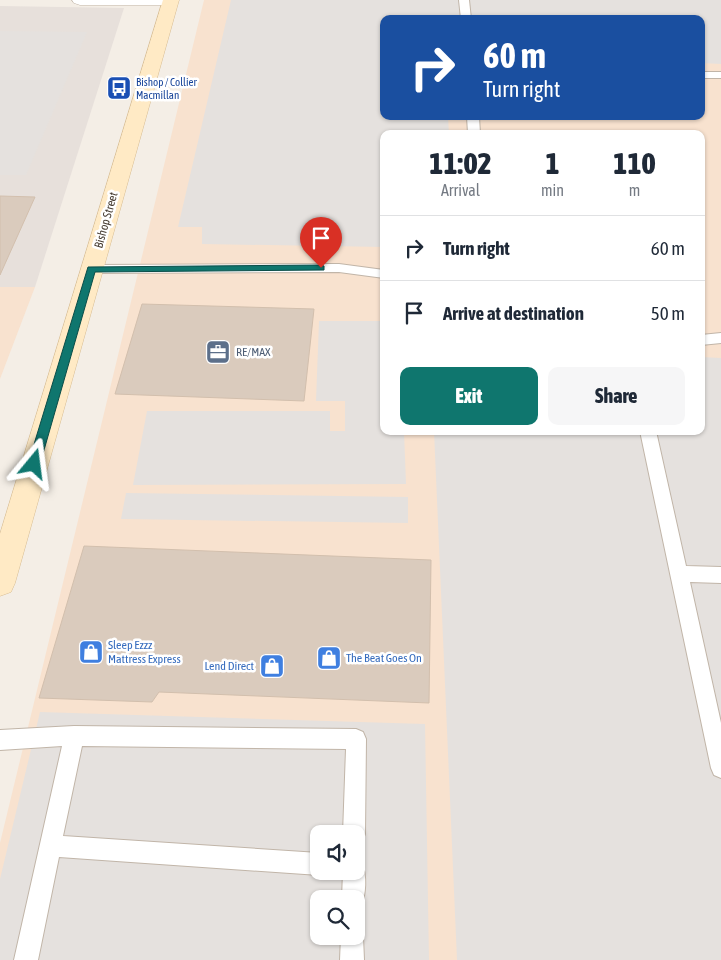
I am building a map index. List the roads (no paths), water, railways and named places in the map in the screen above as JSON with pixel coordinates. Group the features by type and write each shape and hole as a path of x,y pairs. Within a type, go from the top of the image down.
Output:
{"main road":[{"name":"Bishop Street","path":"0,583 4,556 92,269 171,0"}],"street":[{"path":"80,0 171,0"}],"lane":[{"path":"464,0 466,15"},
{"path":"705,75 721,76"},
{"path":"92,269 339,268 380,273"},
{"path":"705,340 721,338"},
{"path":"649,435 721,768"},
{"path":"679,574 721,575"},
{"path":"0,740 74,736 356,739 354,825"},
{"path":"26,960 74,736"},
{"path":"50,846 310,863"},
{"path":"352,945 352,960"}],"place":[{"name":"Bishop / Collier Macmillan","path":"119,88"},
{"name":"RE/MAX","path":"218,352"},
{"name":"Sleep Ezzz Mattress Express","path":"91,652"},
{"name":"The Beat Goes On","path":"329,658"},
{"name":"Lend Direct","path":"272,666"}]}
